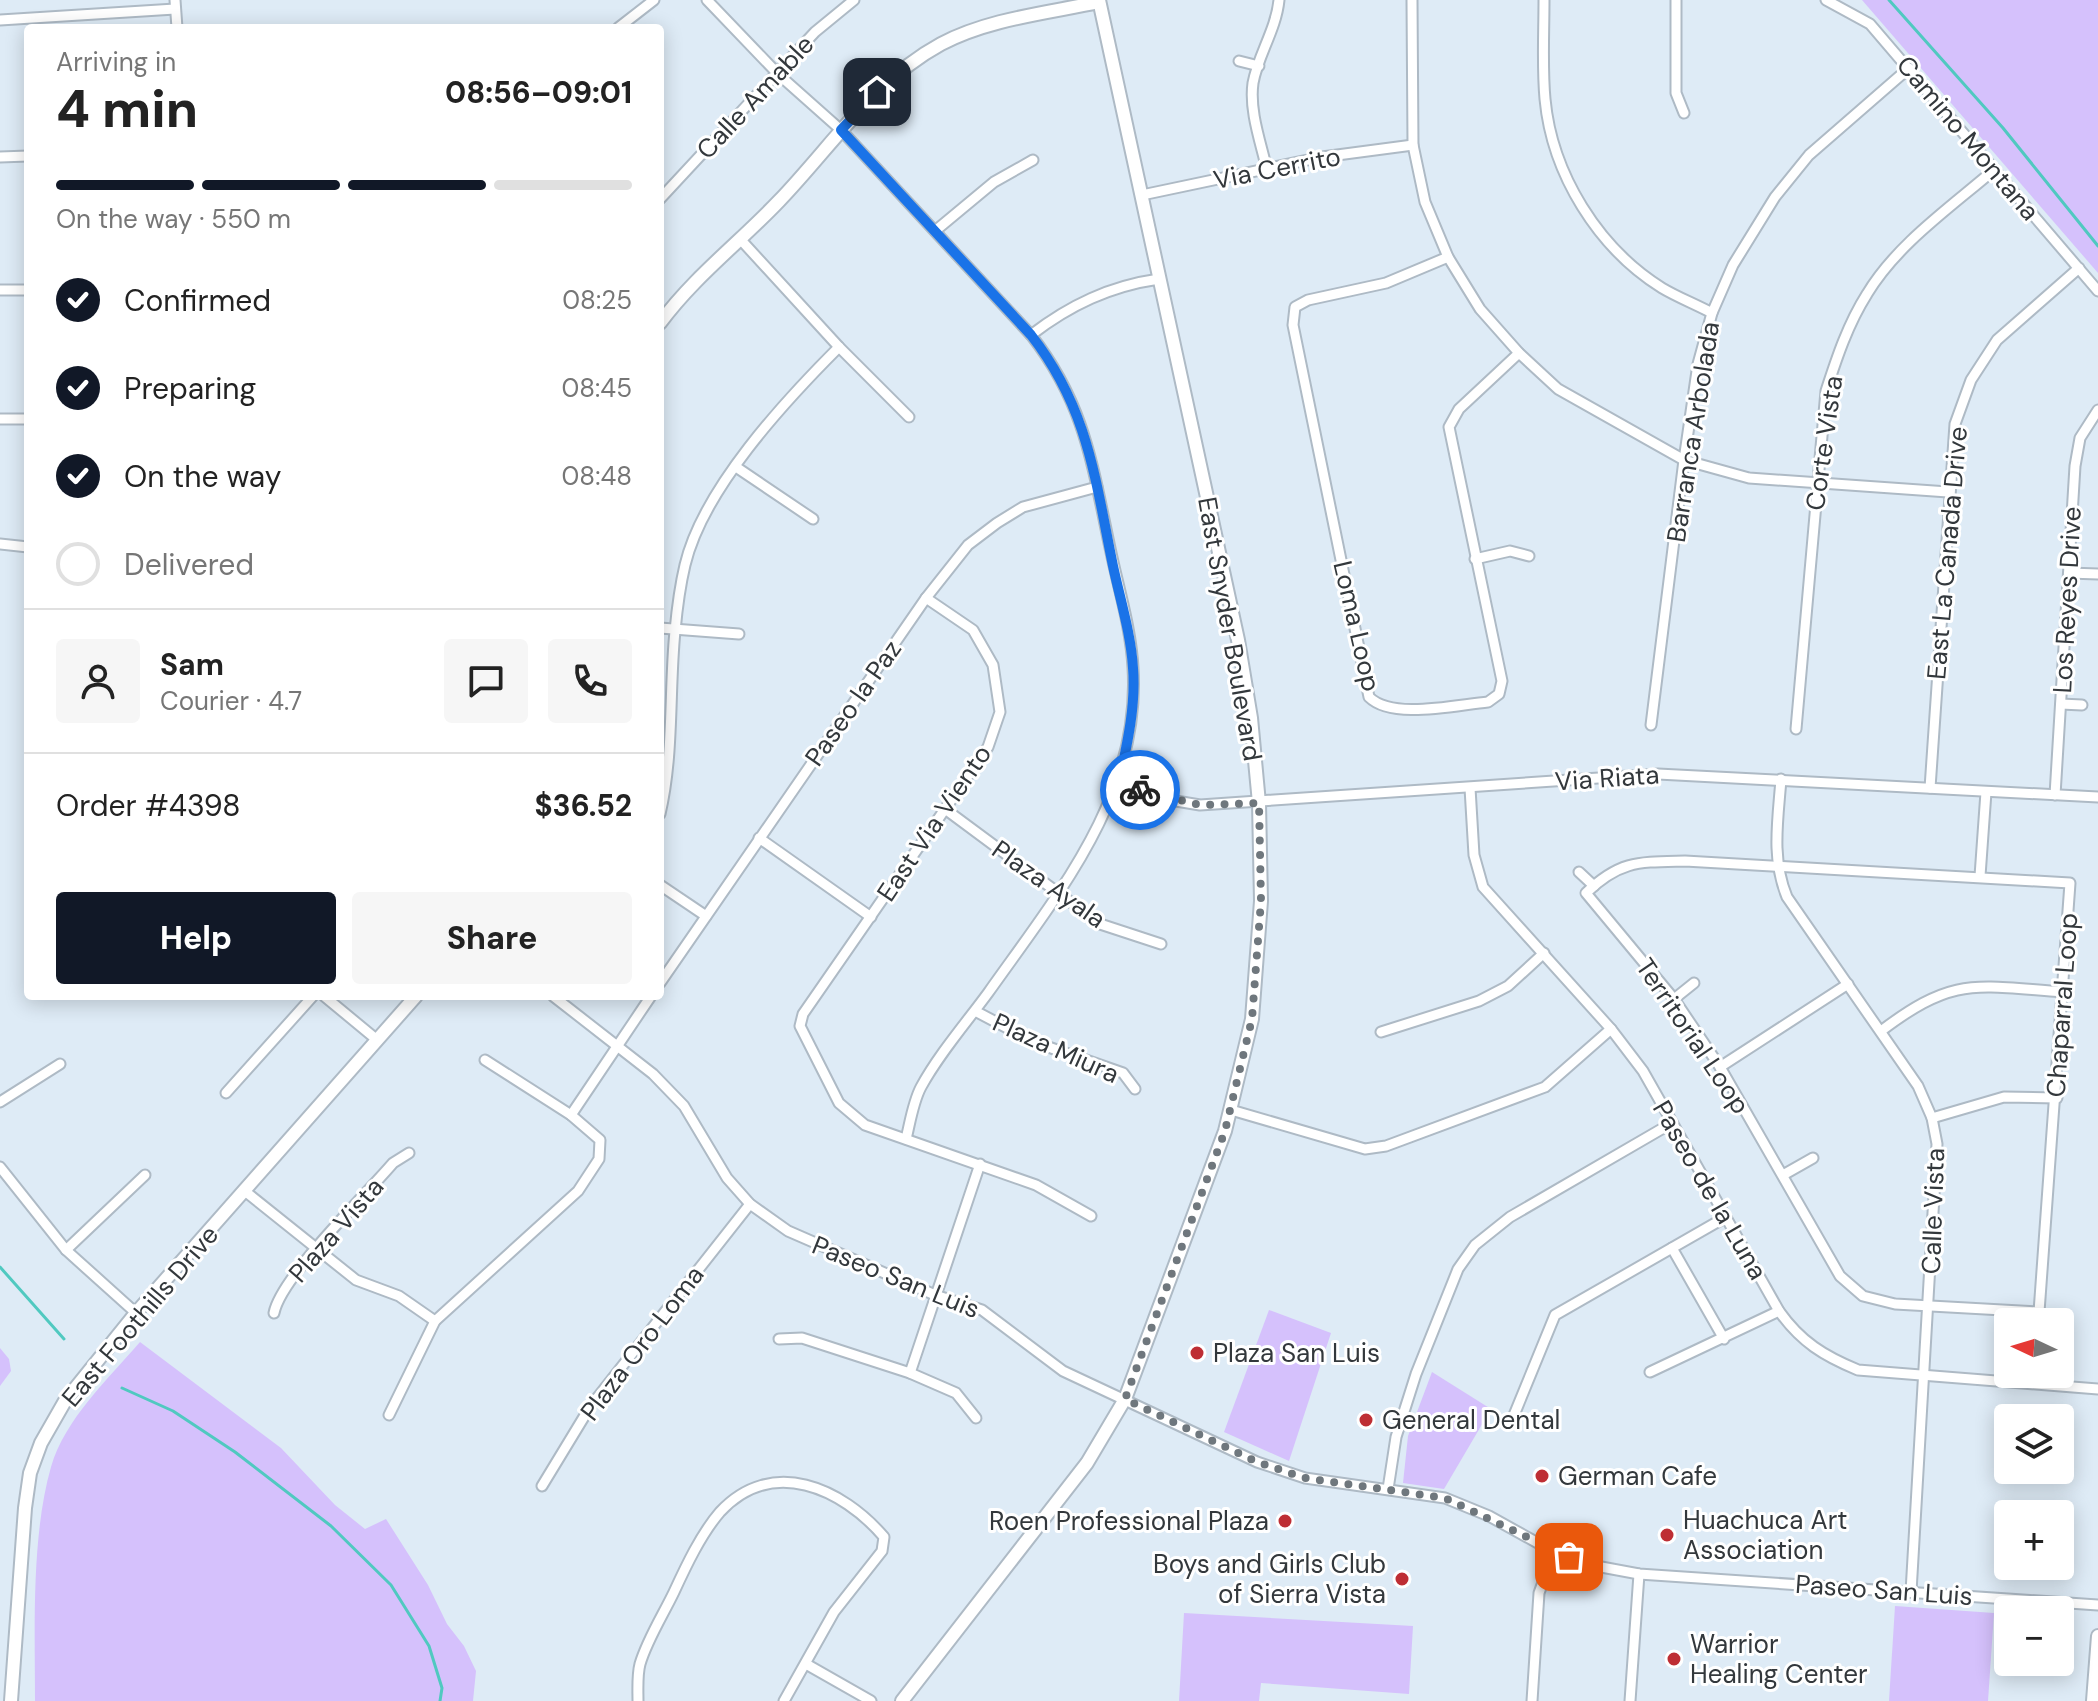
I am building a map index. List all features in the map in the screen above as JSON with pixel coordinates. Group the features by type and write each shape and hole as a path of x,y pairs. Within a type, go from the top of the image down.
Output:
{"street":[{"path":"623,24 654,0"},
{"path":"707,0 778,74 841,130 1031,335 1055,366 1072,397 1086,436 1133,667 1130,729 1119,782 1094,837 1058,895 920,1089 906,1139"},
{"name":"Calle Amable","path":"664,195 815,32 854,0"},
{"path":"1267,170 1252,101 1259,66 1277,21 1279,0"},
{"path":"1412,0 1413,145 1425,202 1448,257 1480,309 1519,353 1558,389 1684,460 1749,478 1948,492"},
{"path":"1544,0 1545,100 1554,142 1570,185 1590,220 1626,259 1661,287 1712,313"},
{"path":"1676,0 1676,93 1684,113"},
{"name":"Camino Montana","path":"1826,0 1870,24 2098,291"},
{"path":"664,318 682,294 741,240 841,130 911,63 942,43 993,24 1099,1"},
{"name":"East Snyder Boulevard","path":"902,1701 1087,1463 1125,1399 1172,1282 1231,1110 1252,1019 1261,901 1259,803 1251,718 1238,640 1099,1"},
{"path":"0,20 175,4 177,24"},
{"path":"1239,61 1259,66"},
{"name":"Barranca Arbolada","path":"1651,725 1698,364 1712,313 1733,265 1775,197 1809,155 1909,68"},
{"name":"Via Cerrito","path":"1142,195 1322,157 1413,145"},
{"path":"0,157 24,156"},
{"path":"935,231 994,182 1033,160"},
{"name":"Corte Vista","path":"1796,729 1826,391 1843,340 1868,292 1903,250 1995,169"},
{"path":"741,240 839,347 909,417"},
{"name":"Loma Loop","path":"1448,257 1386,283 1308,300 1295,307 1293,325 1369,697 1379,707 1395,710 1488,702 1499,694 1502,681 1449,427 1459,409 1519,353"},
{"name":"East La Canada Drive","path":"1930,788 1955,424 1971,380 1997,340 2079,268"},
{"path":"1031,335 1061,312 1093,295 1159,279"},
{"path":"0,290 24,290"},
{"path":"664,765 675,630 685,563 706,513 736,467 783,402 839,347"},
{"name":"Los Reyes Drive","path":"2055,795 2078,452 2080,438 2098,410"},
{"path":"0,419 24,419"},
{"path":"736,467 813,519"},
{"name":"Paseo la Paz","path":"664,977 926,598 968,545 1023,507 1097,487"},
{"path":"0,544 24,547"},
{"path":"1475,559 1510,551 1529,556"},
{"path":"2069,573 2098,574"},
{"name":"East Via Viento","path":"926,598 973,630 993,665 1000,712 988,747 803,1014 800,1026 839,1103 865,1125 1036,1185 1091,1216"},
{"path":"664,629 739,634"},
{"path":"2061,704 2082,705"},
{"name":"Via Riata","path":"1119,782 1158,798 1200,805 1658,774 2098,797"},
{"name":"Calle Vista","path":"1781,779 1776,866 1787,897 1918,1086 1932,1118 1939,1163 1911,1592"},
{"name":"Paseo de la Luna","path":"1470,788 1474,855 1483,887 1611,1029 1643,1071 1779,1311 1797,1336 1827,1357 1858,1370 2098,1389"},
{"path":"1980,876 1986,792"},
{"name":"Plaza Ayala","path":"945,809 1100,924 1161,944"},
{"path":"759,838 871,917"},
{"path":"1579,872 1594,886 1607,873 1640,862 1776,866"},
{"name":"Chaparral Loop","path":"1776,866 2070,883 2057,1098 2039,1312 1930,1307"},
{"name":"Territorial Loop","path":"1594,886 1586,893 1674,999 1720,1067 1840,1276 1863,1296 1930,1307"},
{"path":"664,888 706,916"},
{"path":"1381,1032 1479,1001 1508,986 1544,953"},
{"path":"1674,999 1694,983"},
{"path":"1720,1067 1848,984"},
{"path":"1881,1031 1919,1003 1955,988 2064,992"},
{"path":"226,1093 309,1000"},
{"path":"329,1000 376,1039"},
{"name":"East Foothills Drive","path":"11,1701 30,1473 41,1443 65,1401 136,1313 412,1000"},
{"name":"Paseo San Luis","path":"558,1000 618,1044 684,1106 727,1178 750,1204 788,1231 822,1249 935,1295 982,1310 1063,1371 1257,1462 1305,1478 1445,1498 1489,1516 1554,1552 1596,1566 1639,1574 2098,1605"},
{"path":"571,1115 648,1000"},
{"name":"Plaza Miura","path":"975,1011 1034,1042 1123,1073 1135,1089"},
{"path":"1231,1110 1365,1149 1386,1146 1545,1087 1611,1029"},
{"path":"389,1415 435,1321 578,1191 601,1150 600,1140 571,1115 485,1060"},
{"path":"0,1102 60,1064"},
{"path":"1932,1118 1996,1098 2057,1098"},
{"path":"1388,1489 1396,1437 1416,1374 1458,1269 1475,1245 1510,1217 1672,1123"},
{"name":"Plaza Vista","path":"274,1313 277,1298 393,1163 409,1153"},
{"path":"1783,1175 1813,1158"},
{"path":"910,1373 980,1164"},
{"path":"0,1167 66,1250 136,1313"},
{"path":"66,1250 145,1175"},
{"path":"246,1192 356,1280 399,1296 435,1321"},
{"name":"Plaza Oro Loma","path":"542,1486 590,1407 750,1204"},
{"path":"1512,1420 1555,1315 1726,1217"},
{"path":"1672,1248 1724,1339"},
{"path":"1650,1372 1779,1311"},
{"path":"779,1339 802,1338 910,1373 956,1393 976,1418"},
{"path":"638,1701 640,1665 683,1573 719,1514 738,1496 762,1486 789,1483 819,1487 841,1497 884,1537 882,1551 834,1612 784,1701"},
{"path":"1532,1701 1539,1593 1554,1552"},
{"path":"1630,1701 1639,1574"},
{"path":"2093,1701 2098,1636"},
{"path":"806,1664 871,1701"}],"shaded area":[{"path":"1862,0 2098,0 2098,273"},
{"path":"1269,1310 1331,1333 1289,1461 1224,1432"},
{"path":"140,1342 281,1448 335,1505 365,1529 386,1519 428,1585 447,1624 464,1646 476,1671 473,1701 35,1701 37,1553 51,1467 66,1432 77,1416"},
{"path":"0,1348 9,1359 11,1371 0,1386"},
{"path":"1432,1372 1491,1409 1444,1489 1403,1483 1408,1436"},
{"path":"1895,1606 1994,1613 1988,1701 1889,1701"},
{"path":"1184,1613 1413,1626 1409,1694 1261,1683 1259,1701 1179,1701"}],"waterway":[{"path":"1889,0 2003,128 2098,246"},
{"path":"0,1267 64,1339"},
{"path":"122,1388 173,1411 235,1452 331,1526 391,1585 429,1646 442,1688 440,1701"}],"way so far":[{"path":"1140,790 1158,798 1200,805 1259,803 1261,901 1252,1019 1225,1131 1172,1282 1125,1399 1257,1462 1305,1478 1445,1498 1489,1516 1569,1557"}],"place":[{"name":"Plaza San Luis","path":"1197,1353"},
{"name":"General Dental","path":"1366,1420"},
{"name":"German Cafe","path":"1542,1476"},
{"name":"Roen Professional Plaza","path":"1285,1521"},
{"name":"Huachuca Art Association","path":"1667,1535"},
{"name":"Boys and Girls Club of Sierra Vista","path":"1402,1579"},
{"name":"Warrior Healing Center","path":"1674,1659"}],"route":[{"path":"877,92 841,130 1031,335 1055,366 1072,397 1086,436 1133,667 1130,729 1119,782 1140,790"}]}
